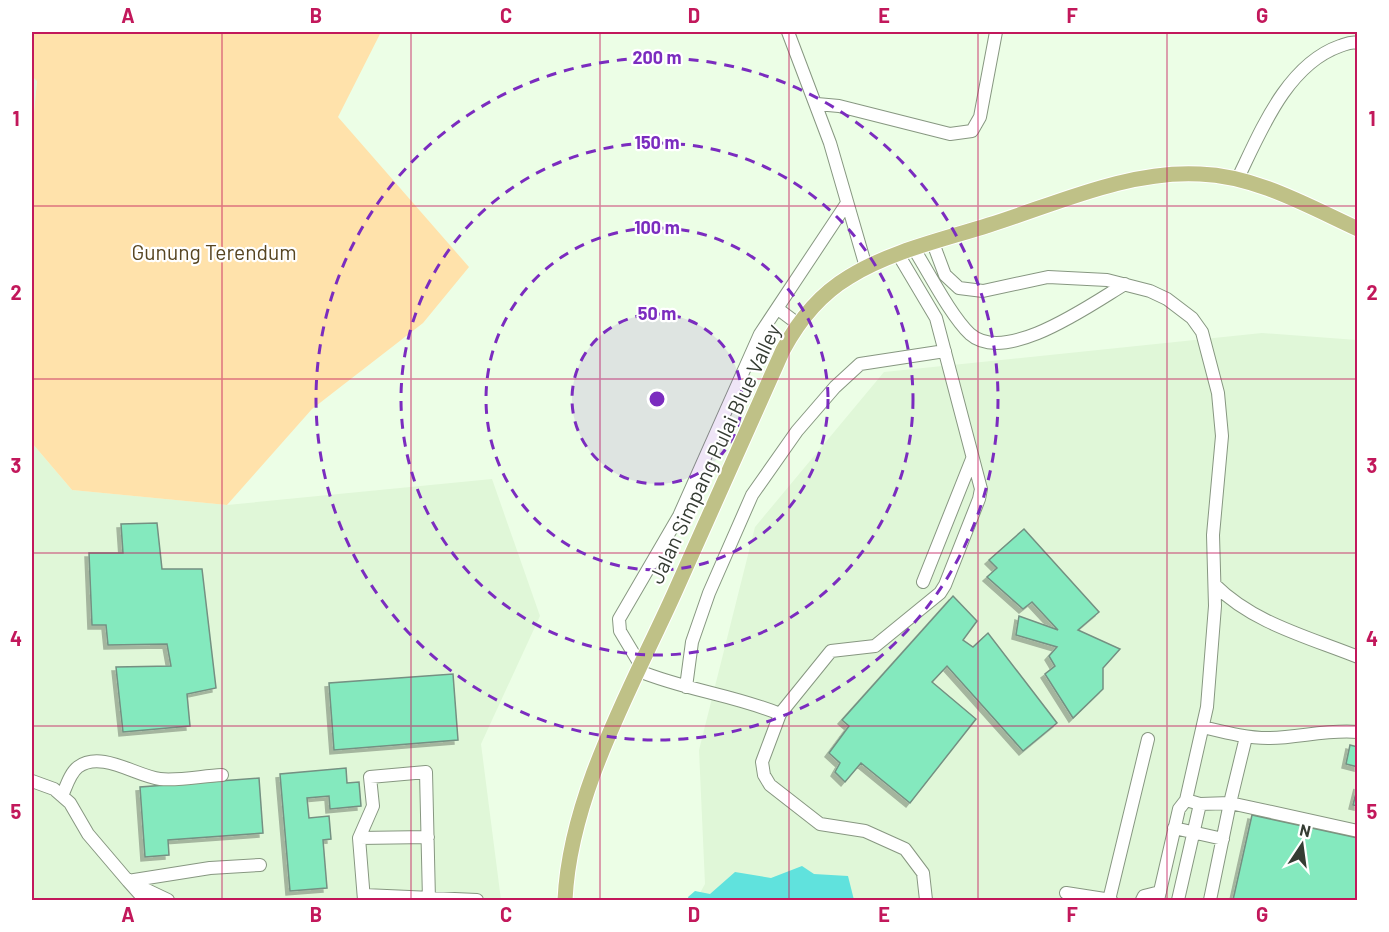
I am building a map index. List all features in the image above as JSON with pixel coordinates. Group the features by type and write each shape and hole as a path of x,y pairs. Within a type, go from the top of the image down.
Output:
{"main road":[{"name":"Jalan Simpang Pulai Blue Valley","path":"565,900 568,870 581,812 603,752 778,360 798,324 817,301 832,288 866,267 898,254 1138,179 1182,173 1237,180 1278,193 1358,229"}],"street":[{"path":"788,32 817,104 866,267"},
{"path":"817,104 839,106 950,134 972,131 980,117 996,32"},
{"path":"1237,180 1271,112 1301,71 1330,49 1356,41"},
{"path":"780,714 731,697 686,687 640,669 620,631 619,619 679,516 760,334 847,203"},
{"path":"933,243 939,278"},
{"path":"914,249 939,278 971,334 978,339 999,342 1049,329 1125,284"},
{"path":"898,254 936,318 981,489 980,499 940,592 875,646 831,651 780,714 762,762 764,775 770,785 820,824 865,831 905,849 923,873 926,900"},
{"path":"939,278 971,291 1048,277 1089,278 1125,284 1150,291 1175,304 1192,318 1202,332 1222,417 1213,535 1215,585 1207,707 1186,800 1179,809 1159,896 1144,896 1142,900"},
{"path":"920,288 939,278"},
{"path":"778,309 798,324"},
{"path":"686,687 692,642 709,593 752,495 798,431 835,387 860,364 945,351"},
{"path":"923,582 972,459"},
{"path":"1215,585 1230,600 1252,615 1358,657"},
{"path":"1203,727 1246,737 1269,738 1344,731 1358,732"},
{"path":"1210,900 1246,737"},
{"path":"1066,893 1110,900 1148,739"},
{"path":"62,796 72,774 78,767 88,763 101,762 161,779 222,775"},
{"path":"429,898 426,772 370,777 373,806 359,838 364,897 477,900"},
{"path":"32,781 62,796 70,803 88,834 146,900"},
{"path":"1186,800 1200,804 1230,803 1358,831"},
{"path":"1178,900 1200,804"},
{"path":"1174,828 1223,839"},
{"path":"359,838 428,837"},
{"path":"128,880 210,868 260,865"},
{"path":"128,880 168,900"}],"shaded area":[{"path":"32,76 37,80 32,133"},
{"path":"1262,333 1357,340 1357,900 696,900 705,884 699,750 755,527 884,372"},
{"path":"32,443 72,490 227,505 492,479 540,616 481,744 501,900 32,900"}],"green space":[{"name":"Gunung Terendum","path":"32,32 381,32 338,117 469,267 423,323 312,409 227,505 72,490 32,443 32,133 37,81 32,76"}],"water":[{"path":"802,866 814,874 848,876 854,900 689,900 688,897 695,891 710,894 735,872 771,878"}],"building":[{"path":"157,523 162,569 202,569 216,688 187,694 190,726 123,732 116,667 171,666 167,644 108,645 106,625 92,625 89,553 123,553 121,524"},
{"path":"1024,529 1099,612 1078,630 1120,649 1103,668 1103,689 1073,718 1045,674 1055,666 1049,656 1057,647 1016,635 1019,616 1058,630 1032,602 1023,609 987,577 997,568 989,560"},
{"path":"953,596 977,621 963,640 973,647 988,633 1057,723 1023,751 947,666 932,682 976,719 910,803 861,763 845,782 835,772 840,763 829,753 849,726 842,720"},
{"path":"453,674 458,740 334,750 329,683"},
{"path":"1350,745 1358,747 1358,767 1346,764"},
{"path":"346,768 347,783 359,782 361,806 330,809 329,796 307,798 309,818 329,816 331,839 323,840 327,888 290,891 280,774"},
{"path":"259,778 263,833 168,840 169,855 145,857 140,787"},
{"path":"1358,785 1358,806 1353,805"},
{"path":"1252,815 1358,838 1358,900 1233,900"}]}
